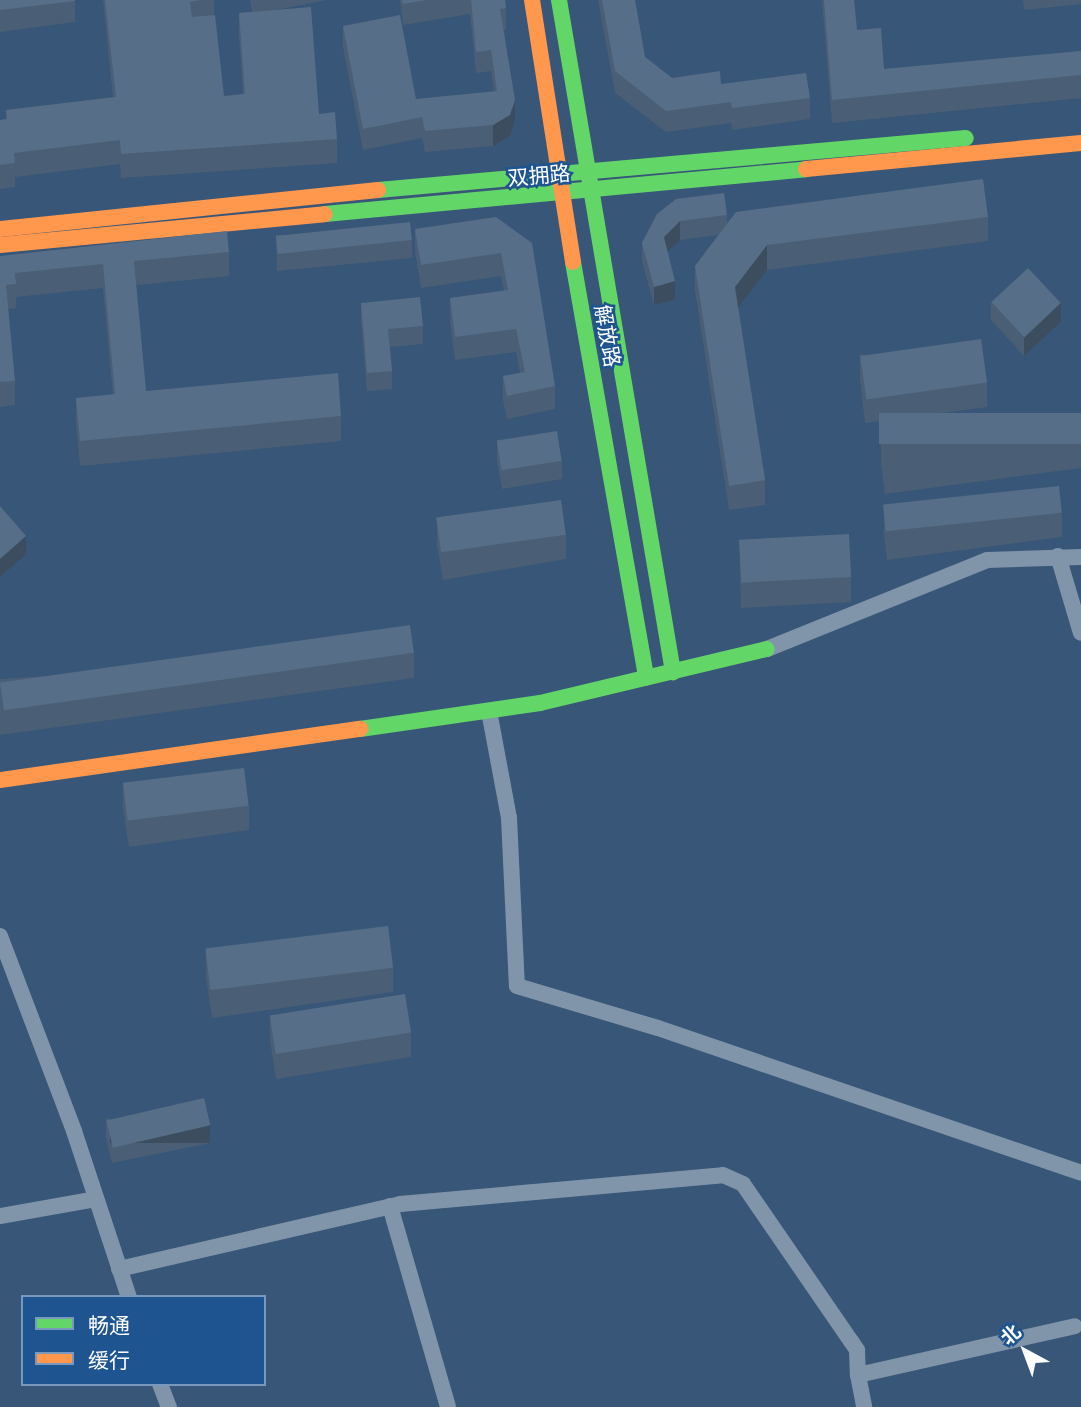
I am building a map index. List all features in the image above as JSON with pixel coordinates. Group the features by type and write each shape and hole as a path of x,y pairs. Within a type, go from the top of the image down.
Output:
{"main road":[{"name":"解放路","path":"532,0 561,195 646,678"},
{"name":"解放路","path":"559,0 673,672"},
{"name":"双拥路","path":"0,229 587,168 1081,129"},
{"name":"双拥路","path":"0,245 561,195 1081,143"},
{"path":"0,780 489,711 767,649"}],"street":[{"path":"1058,556 1081,633"},
{"path":"767,649 987,560 1081,557"},
{"path":"489,711 509,818 517,986 658,1028 1081,1173"},
{"path":"0,936 128,1295"},
{"path":"119,1269 390,1206 723,1175 743,1184 857,1350 864,1407"},
{"path":"0,1216 96,1199"},
{"path":"390,1206 448,1407"},
{"path":"858,1375 1075,1326"},
{"path":"161,1386 169,1407"}],"building":[{"path":"0,0 75,0 75,1 0,10"},
{"path":"105,0 200,0 190,2 192,17 215,15 224,96 245,94 239,13 311,7 319,114 335,112 337,139 121,154 120,140 14,153 15,163 0,165 0,120 7,119 6,110 116,97"},
{"path":"402,0 427,0 403,4"},
{"path":"471,0 505,0 506,8 500,9 515,100 510,115 493,125 425,131 422,117 363,129 343,26 400,15 416,99 497,91 491,50 476,52"},
{"path":"602,0 635,0 645,57 672,78 720,71 721,84 806,73 810,98 732,108 731,102 666,111 615,71"},
{"path":"824,0 854,0 857,30 881,28 884,69 1081,51 1081,75 832,100"},
{"path":"983,179 988,217 767,245 735,287 765,480 729,486 695,266 736,212"},
{"path":"724,193 727,215 680,221 664,237 675,281 654,287 642,243 657,214 676,199"},
{"path":"496,217 532,243 555,386 507,396 503,376 525,372 516,329 455,337 450,298 508,290 501,253 421,265 415,229"},
{"path":"410,222 412,240 278,254 276,236"},
{"path":"227,231 229,252 134,261 146,391 338,373 341,416 80,441 76,398 115,394 103,264 15,273 16,284 6,285 15,381 0,382 0,256"},
{"path":"1028,268 1061,303 1024,337 991,302"},
{"path":"420,297 423,326 388,329 392,371 367,373 361,303"},
{"path":"981,339 987,383 866,400 860,356"},
{"path":"879,413 1081,413 1081,444 879,444"},
{"path":"557,431 562,461 501,470 497,441"},
{"path":"1059,486 1062,513 886,531 883,505"},
{"path":"561,500 566,535 441,552 436,518"},
{"path":"0,506 26,536 0,559"},
{"path":"849,534 851,577 741,583 739,540"},
{"path":"410,625 414,653 4,710 0,683"},
{"path":"244,768 249,806 128,821 123,783"},
{"path":"388,926 393,968 210,990 205,948"},
{"path":"405,994 411,1033 276,1054 270,1015"},
{"path":"204,1098 210,1125 113,1148 107,1120"}],"traffic: fast":[{"path":"559,0 673,672"},
{"path":"378,190 966,138"},
{"path":"325,214 806,169"},
{"path":"573,262 646,678"},
{"path":"360,729 540,703 767,649"}],"traffic: slow":[{"path":"532,0 573,262"},
{"path":"806,169 1081,143"},
{"path":"0,229 378,190"},
{"path":"0,245 325,214"},
{"path":"0,780 360,729"}]}
